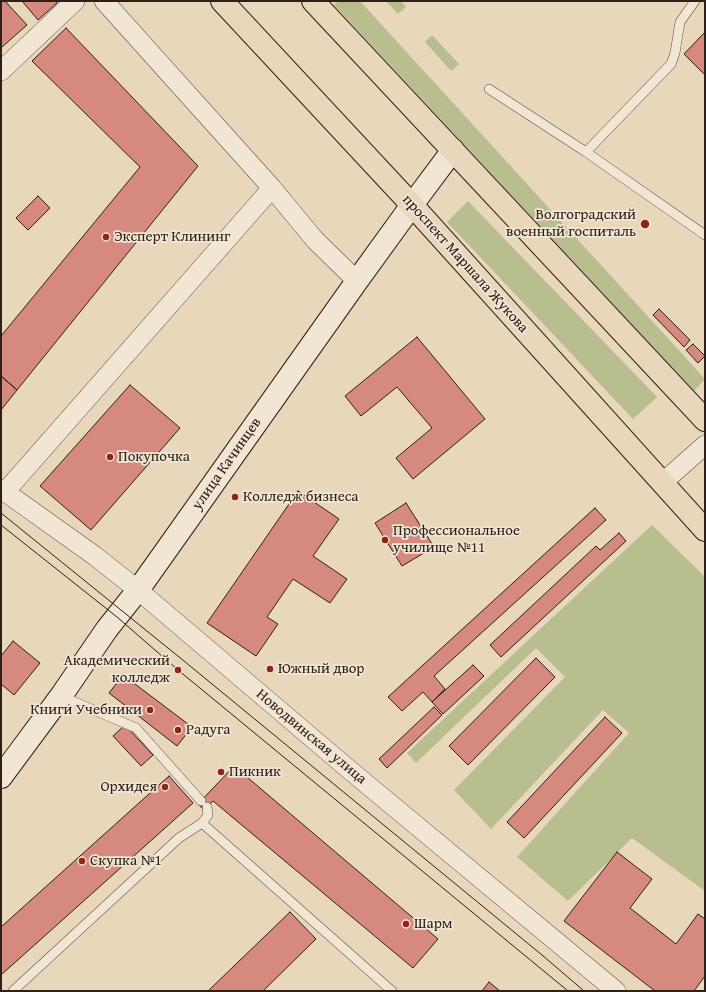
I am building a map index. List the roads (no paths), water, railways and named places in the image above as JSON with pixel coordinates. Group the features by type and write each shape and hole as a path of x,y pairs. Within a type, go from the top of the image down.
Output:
{"highway":[{"name":"проспект Маршала Жукова","path":"222,1 412,205 705,530"},
{"path":"313,1 705,420"}],"main road":[{"name":"улица Качинцев","path":"1,777 61,696 107,629 138,590 357,281 453,150"}],"street":[{"path":"1,71 75,1"},
{"path":"104,1 272,188 315,240 357,281"},
{"path":"3,490 272,188"},
{"path":"662,483 705,445"},
{"name":"Новодвинская улица","path":"3,490 95,556 138,590 352,772 616,991"}],"lane":[{"path":"586,152 671,64 675,53 680,22 695,1"},
{"path":"489,89 586,152 705,235"},
{"path":"13,991 179,838 202,823 208,815 204,804 136,728 61,696"},
{"path":"202,823 392,991"}],"tram line":[{"path":"1,513 184,661 584,991"},
{"path":"1,525 117,617 178,670 568,991"}],"place":[{"name":"Волгоградский военный госпиталь","path":"645,224"},
{"name":"Эксперт Клининг","path":"106,237"},
{"name":"Покупочка","path":"110,457"},
{"name":"Колледж бизнеса","path":"235,497"},
{"name":"Профессиональное училище №11","path":"385,540"},
{"name":"Южный двор","path":"270,669"},
{"name":"Академический колледж","path":"178,670"},
{"name":"Книги Учебники","path":"150,710"},
{"name":"Радуга","path":"178,730"},
{"name":"Пикник","path":"221,772"},
{"name":"Орхидея","path":"165,787"},
{"name":"Скупка №1","path":"82,861"},
{"name":"Шарм","path":"406,924"}]}
